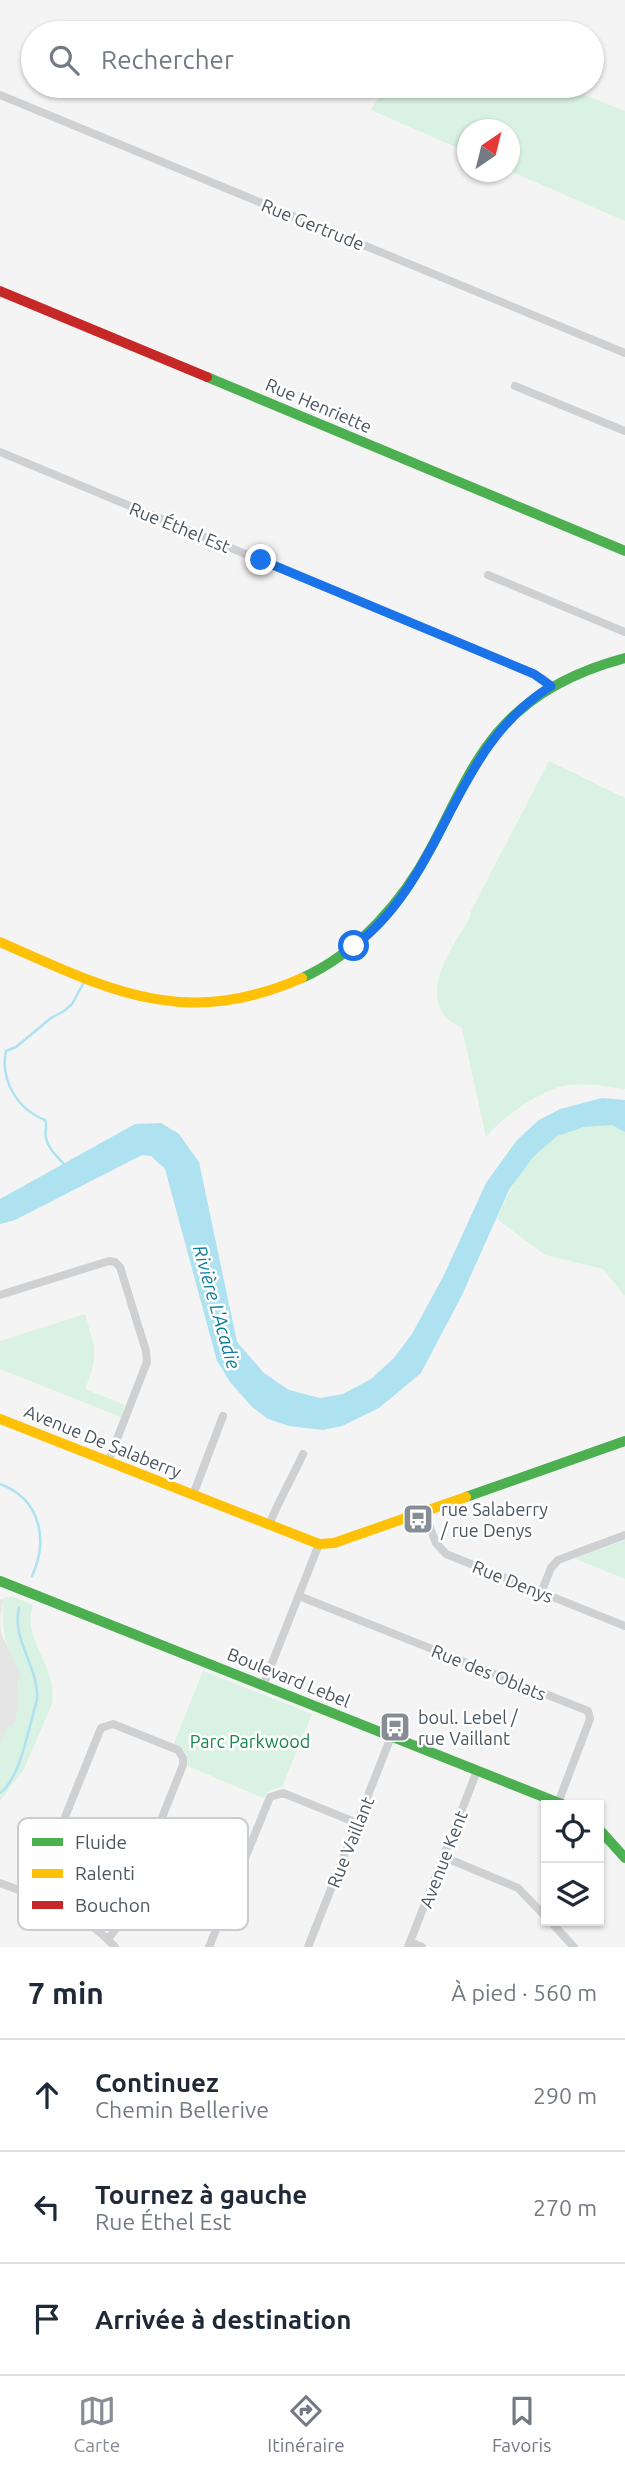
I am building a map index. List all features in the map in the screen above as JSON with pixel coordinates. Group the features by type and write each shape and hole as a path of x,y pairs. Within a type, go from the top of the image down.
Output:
{"street":[{"name":"Rue Gertrude","path":"0,95 625,353"},
{"name":"Rue Henriette","path":"0,291 625,551"},
{"path":"515,386 625,431"},
{"name":"Rue Éthel Est","path":"0,452 527,671 544,679 551,686"},
{"path":"488,575 625,632"},
{"path":"0,942 117,990 159,1001 196,1003 231,999 263,993 303,978 349,950 371,932 391,910 422,865 486,748 519,711 551,686 578,672 625,658"},
{"path":"0,1295 109,1261 120,1267 145,1347 147,1362 108,1462"},
{"name":"Avenue De Salaberry","path":"192,1495 223,1416"},
{"name":"Avenue De Salaberry","path":"0,1419 319,1544"},
{"path":"263,1686 319,1544 334,1543 625,1441"},
{"path":"269,1525 303,1454"},
{"name":"Rue Denys","path":"424,1512 436,1543 443,1552 625,1626"},
{"path":"541,1593 551,1568 561,1558 625,1535"},
{"name":"Boulevard Lebel","path":"0,1581 551,1800"},
{"name":"Rue des Oblats","path":"299,1596 588,1712 590,1720 562,1800"},
{"path":"65,1818 101,1728 113,1724 178,1750 183,1758 183,1765 162,1818"},
{"name":"Rue Vaillant","path":"308,1947 391,1737"},
{"name":"Avenue Kent","path":"409,1945 477,1771"},
{"path":"248,1849 267,1801 271,1796 283,1793 357,1823"},
{"path":"604,1834 624,1856"},
{"path":"444,1857 518,1888 541,1912"},
{"path":"0,1883 18,1890"},
{"path":"554,1926 574,1947"},
{"path":"97,1930 115,1947"},
{"path":"108,1939 115,1930"},
{"path":"209,1947 216,1930"},
{"path":"409,1945 422,1947"}],"shaded area":[{"path":"4,1598 0,1618 0,1600"},
{"path":"0,1618 1,1633 21,1675 17,1681 20,1702 14,1725 0,1746"}],"green space":[{"path":"378,98 592,98 625,111 625,221 520,175 520,119 457,119 457,148 371,110"},
{"path":"549,761 625,798 625,1089 583,1084 559,1087 520,1107 486,1137 462,1028 444,1015 438,1003 439,977"},
{"path":"612,1124 625,1132 625,1296 603,1269 545,1255 497,1219 521,1172 548,1142 571,1130"},
{"path":"85,1314 94,1359 85,1389 125,1405 121,1417 0,1369 0,1341"},
{"path":"625,1540 625,1579 574,1558"},
{"path":"12,1596 33,1605 32,1630 50,1677 52,1704 24,1769 0,1801 0,1746 8,1726 14,1724 16,1719 19,1698 17,1681 21,1675 11,1656 4,1629 4,1598"},
{"name":"Parc Parkwood","path":"203,1671 312,1714 282,1787 270,1790 263,1798 188,1766 186,1753 174,1743"}],"water":[{"name":"Rivière L'Acadie","path":"602,1098 625,1100 625,1132 612,1125 584,1127 557,1136 533,1157 509,1190 462,1295 421,1373 379,1408 342,1426 323,1430 289,1426 268,1419 252,1407 230,1382 217,1361 165,1169 151,1156 142,1155 15,1220 0,1224 0,1199 135,1124 161,1123 179,1134 199,1162 237,1342 264,1373 289,1390 320,1398 343,1394 371,1379 394,1358 412,1334 444,1275 486,1183 517,1140 539,1120 560,1109"}],"waterway":[{"path":"65,1165 47,1142 45,1120 26,1109 8,1083 6,1051 16,1047 51,1018 64,1011 72,1004 83,984"},
{"path":"0,1484 24,1500 37,1522 40,1548 32,1576"},
{"path":"0,1793 14,1776 19,1764 37,1700 37,1688 19,1632 19,1608"}],"traffic: fast":[{"path":"207,377 625,551"},
{"path":"302,978 342,955 393,906 420,868 478,759 511,718 556,685 625,658"},
{"path":"466,1497 625,1441"},
{"path":"0,1581 551,1800"},
{"path":"604,1835 625,1858"}],"traffic: slow":[{"path":"0,942 76,975 147,998 183,1002 220,1001 259,993 302,978"},
{"path":"0,1419 319,1544 334,1543 466,1497"}],"traffic: jam":[{"path":"0,291 207,377"}],"place":[{"name":"rue Salaberry / rue Denys","path":"418,1519"},
{"name":"boul. Lebel / rue Vaillant","path":"395,1727"}],"route":[{"path":"261,560 534,674 551,686 508,721 482,753 409,886 381,921 354,946"}]}
